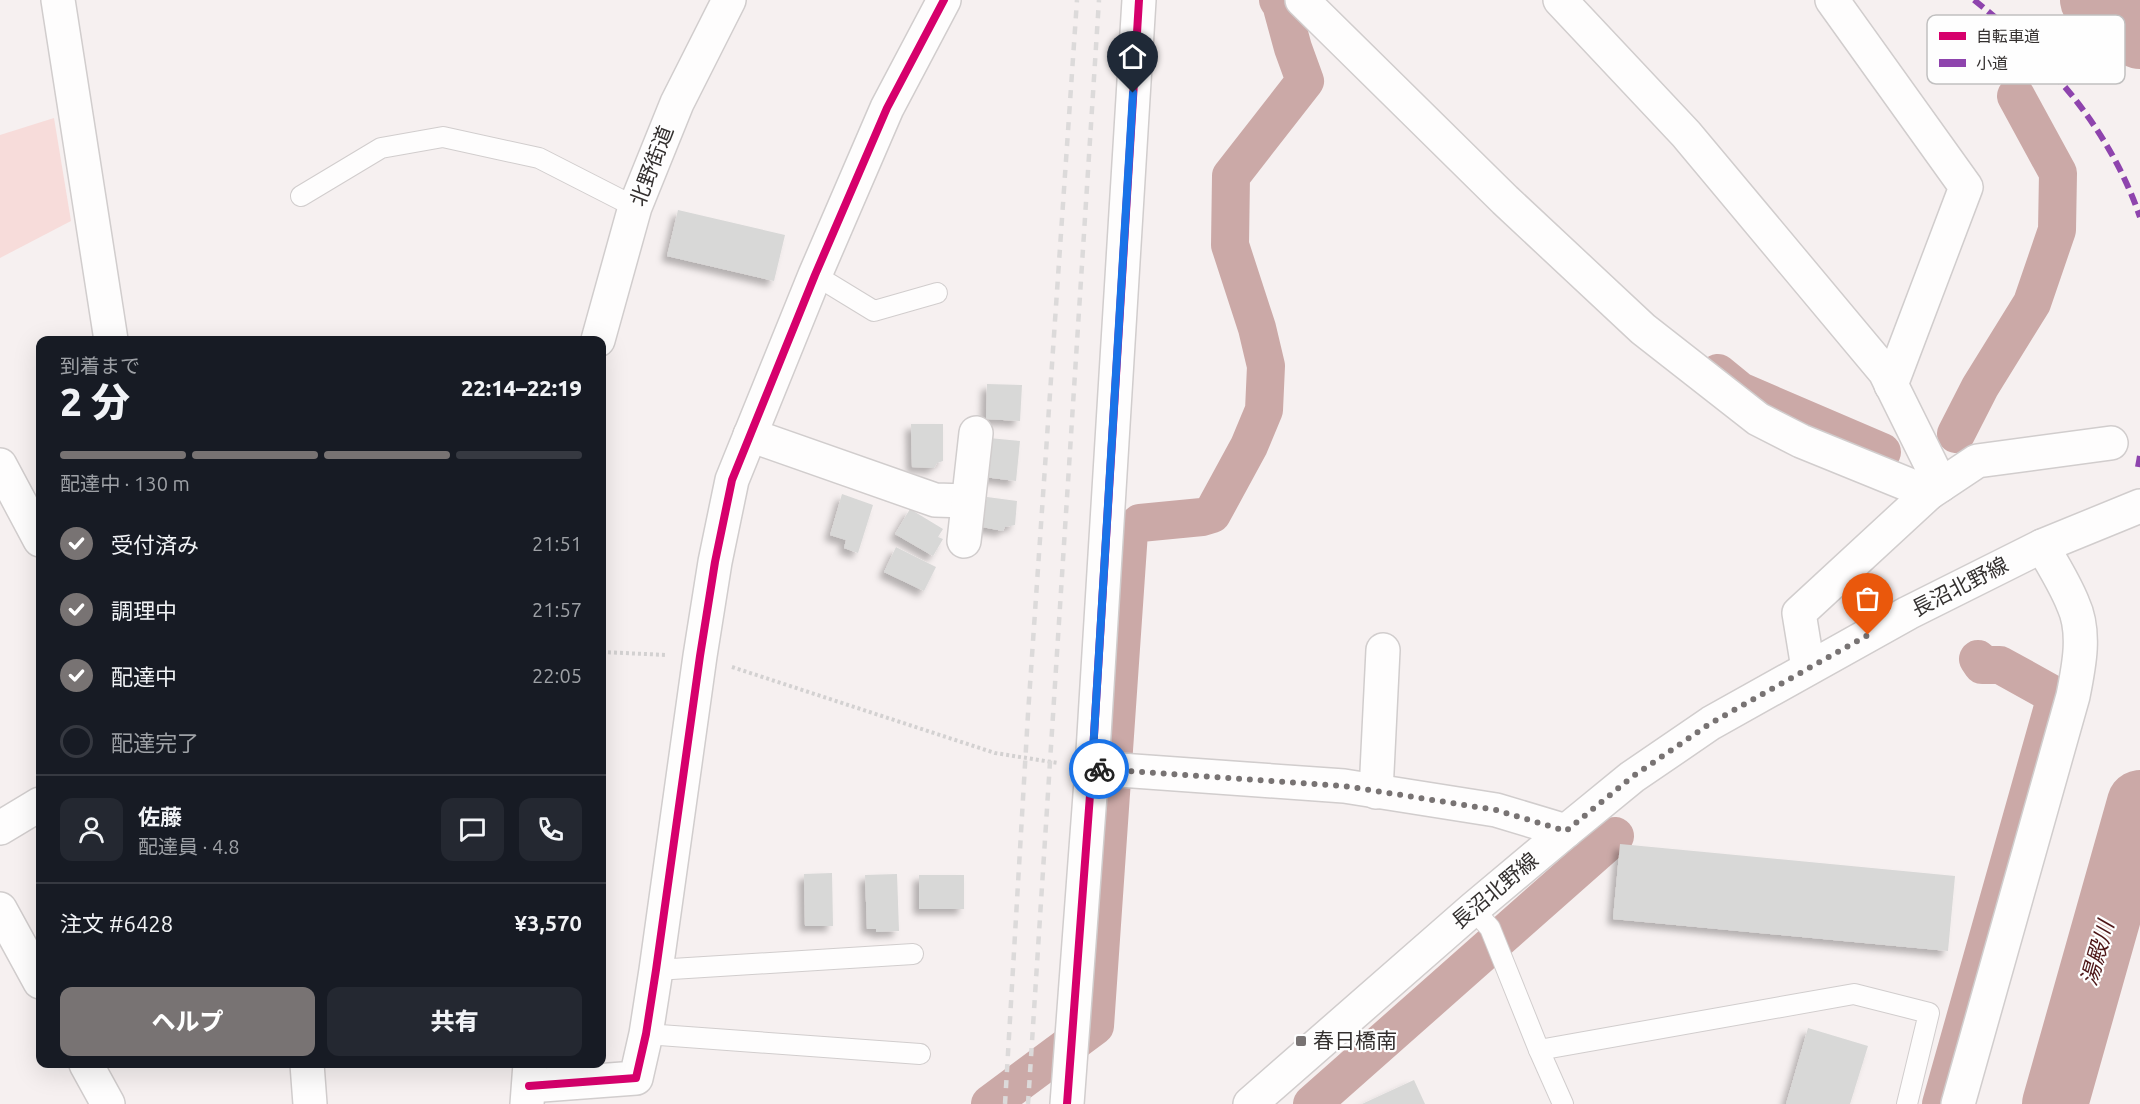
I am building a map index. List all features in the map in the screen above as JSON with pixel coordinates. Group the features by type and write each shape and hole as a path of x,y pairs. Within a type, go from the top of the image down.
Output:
{"street":[{"path":"58,0 110,336"},
{"name":"北野街道","path":"599,336 636,207 677,103 729,0"},
{"path":"529,1085 636,1078 646,1034 656,970 715,562 732,480 815,275 887,108 944,0"},
{"path":"1067,1104 1092,768 1139,0"},
{"path":"1302,0 1505,200 1634,321 1758,419 1801,441 1935,489"},
{"path":"1560,0 1686,134 1885,372 1935,489"},
{"path":"1832,0 1966,187 1891,385"},
{"path":"964,541 976,433"},
{"path":"750,435 935,500 967,501"},
{"path":"1808,668 1799,613 1935,489 1977,461 2111,443"},
{"path":"0,465 36,532"},
{"name":"長沼北野線","path":"1250,1104 1566,831 1632,777 1711,723 1908,613 2042,546 2137,507"},
{"path":"1958,1104 2070,706 2078,670 2079,625 2074,605 2042,546"},
{"path":"1376,792 1383,650"},
{"path":"1092,768 1344,786 1496,810 1566,831"},
{"path":"0,828 36,806"},
{"path":"0,909 36,975"},
{"path":"88,1068 108,1104"},
{"path":"307,1068 310,1104"}],"lane":[{"path":"301,196 381,148 443,137 539,158 636,207"},
{"path":"815,275 874,311 937,293"},
{"path":"1473,909 1490,928 1563,1104"},
{"path":"656,970 913,954"},
{"path":"1539,1050 1854,994 1929,1013 1907,1104"},
{"path":"646,1034 920,1054"}],"path":[{"path":"606,652 700,657 995,753 1092,768"}],"shaded area":[{"path":"54,118 71,221 0,258 0,135"}],"building":[{"path":"678,210 785,235 774,281 667,256"},
{"path":"987,384 1022,385 1020,421 986,419"},
{"path":"911,424 943,424 943,461 937,463 934,468 912,467"},
{"path":"989,438 1020,441 1016,481 984,477"},
{"path":"842,494 873,505 858,553 844,548 846,540 830,535"},
{"path":"987,497 1017,501 1015,525 1005,527 1003,531 977,526 978,506 985,505"},
{"path":"910,509 943,529 938,537 943,539 933,556 895,534"},
{"path":"896,547 936,567 924,591 884,572"},
{"path":"1620,844 1955,876 1948,951 1613,919"},
{"path":"832,873 833,926 805,926 804,874"},
{"path":"897,874 899,931 876,932 876,929 867,929 865,875"},
{"path":"919,875 964,875 964,909 919,909"},
{"path":"1808,1028 1868,1046 1850,1104 1786,1104"},
{"path":"1414,1080 1425,1104 1362,1104"}],"waterway":[{"path":"990,1104 1095,1026 1129,532 1140,523 1212,514 1249,446 1264,410 1266,366 1257,328 1230,245 1231,176 1305,81 1278,0"},
{"name":"湯殿川","path":"2093,0 2113,15"},
{"name":"湯殿川","path":"2125,25 2140,36"},
{"path":"1956,434 1980,387 2032,303 2057,230 2058,173 2016,96"},
{"path":"1718,373 1740,391 1882,452"},
{"path":"1941,1104 2056,696 2000,665 1982,665 1978,659"},
{"name":"湯殿川","path":"2055,1104 2140,803"},
{"path":"1312,1104 1615,836"}],"railway":[{"path":"1005,1104 1028,714 1077,0"},
{"path":"1028,1104 1099,0"}],"marked path":[{"path":"1974,0 1992,15"},
{"path":"2062,84 2093,124 2111,153 2140,217"},
{"path":"2138,467 2140,456"}],"cycle path":[{"path":"529,1086 636,1078 646,1034 656,970 715,562 732,480 815,275 887,108 944,0"},
{"path":"1067,1104 1092,768 1139,0"}],"way so far":[{"path":"1099,769 1344,786 1496,810 1566,831 1632,777 1711,723 1868,635"}],"place":[{"name":"春日橋南","path":"1301,1041"}],"route":[{"path":"1099,769 1092,768 1133,93"}]}
